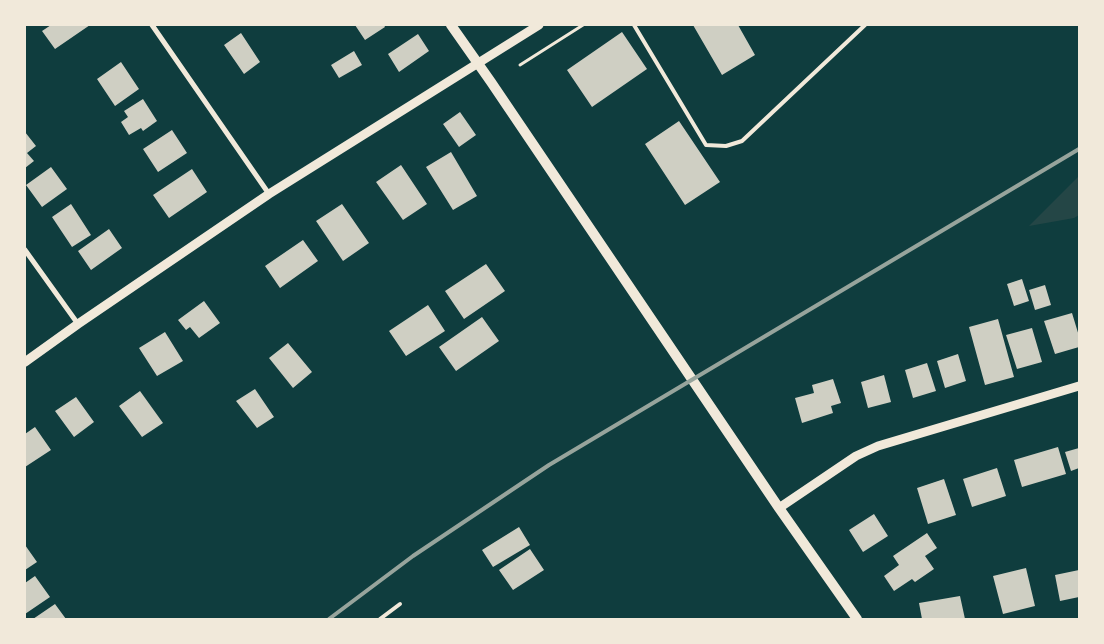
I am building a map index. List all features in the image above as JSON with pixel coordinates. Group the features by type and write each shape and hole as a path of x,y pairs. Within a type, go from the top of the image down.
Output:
{"main road":[{"path":"451,25 779,508 857,619"}],"street":[{"path":"152,25 269,194"},
{"path":"25,362 269,194 539,25"},
{"path":"25,250 78,324"},
{"path":"779,508 856,456 878,446 1079,386"}],"lane":[{"path":"634,25 706,145 726,146 742,141 865,25"},
{"path":"380,619 400,604"}],"path":[{"path":"520,65 583,25"}],"shaded area":[{"path":"1079,176 1079,215 1074,218 1029,226"}],"building":[{"path":"51,25 90,25 55,49 42,31"},
{"path":"355,25 384,25 385,27 365,40"},
{"path":"693,25 738,25 755,55 722,75"},
{"path":"622,32 647,69 592,107 567,70"},
{"path":"241,33 260,62 244,74 224,45"},
{"path":"418,34 429,51 399,72 388,54"},
{"path":"354,51 362,65 339,78 331,65"},
{"path":"121,62 139,89 115,106 97,79"},
{"path":"143,99 157,121 143,131 141,128 129,135 121,122 128,117 124,111"},
{"path":"460,112 476,135 459,147 443,124"},
{"path":"679,121 720,182 685,205 645,144"},
{"path":"172,130 187,153 158,172 143,149"},
{"path":"25,132 36,146 27,153 34,161 25,168"},
{"path":"451,152 477,196 453,210 426,167"},
{"path":"401,165 427,204 403,220 376,182"},
{"path":"51,167 67,189 42,207 26,185"},
{"path":"192,169 207,192 169,218 153,195"},
{"path":"71,204 91,235 72,247 52,217"},
{"path":"342,204 369,243 343,261 316,221"},
{"path":"109,229 122,248 91,270 78,251"},
{"path":"303,240 318,261 280,288 265,266"},
{"path":"486,264 505,291 464,319 445,291"},
{"path":"1022,279 1029,301 1014,306 1007,284"},
{"path":"1045,285 1051,305 1035,310 1029,290"},
{"path":"204,301 220,323 199,338 190,327 186,330 178,320"},
{"path":"428,305 445,331 406,356 389,331"},
{"path":"1072,313 1079,336 1079,347 1055,354 1044,321"},
{"path":"482,317 499,341 456,371 439,347"},
{"path":"998,319 1014,377 985,385 969,327"},
{"path":"1032,328 1042,362 1017,369 1006,335"},
{"path":"165,332 183,361 157,376 139,348"},
{"path":"288,343 312,372 293,388 269,358"},
{"path":"958,354 966,381 945,388 937,361"},
{"path":"927,363 936,391 913,398 905,370"},
{"path":"884,375 891,402 868,408 861,382"},
{"path":"833,379 841,403 831,406 833,413 802,423 795,398 814,393 812,385"},
{"path":"255,389 274,417 257,428 236,401"},
{"path":"140,391 163,423 142,437 119,406"},
{"path":"76,397 94,422 74,437 55,411"},
{"path":"35,427 51,450 25,467 25,434"},
{"path":"1058,447 1066,474 1022,487 1014,460"},
{"path":"1079,448 1079,468 1071,471 1065,452"},
{"path":"997,468 1006,496 972,507 963,479"},
{"path":"944,479 956,515 928,524 917,488"},
{"path":"874,514 888,536 863,552 849,530"},
{"path":"519,527 530,545 493,567 482,550"},
{"path":"927,533 937,548 925,556 934,569 915,582 912,579 894,591 884,576 899,565 893,556"},
{"path":"25,545 37,562 25,570"},
{"path":"530,549 544,570 513,590 499,570"},
{"path":"1026,568 1035,606 1003,614 993,576"},
{"path":"1079,570 1079,597 1060,601 1055,575"},
{"path":"35,576 50,597 25,614 25,583"},
{"path":"960,596 965,619 922,619 919,603"},
{"path":"55,604 66,619 33,619"}],"railway":[{"path":"329,619 413,556 549,465 1079,149"}]}
